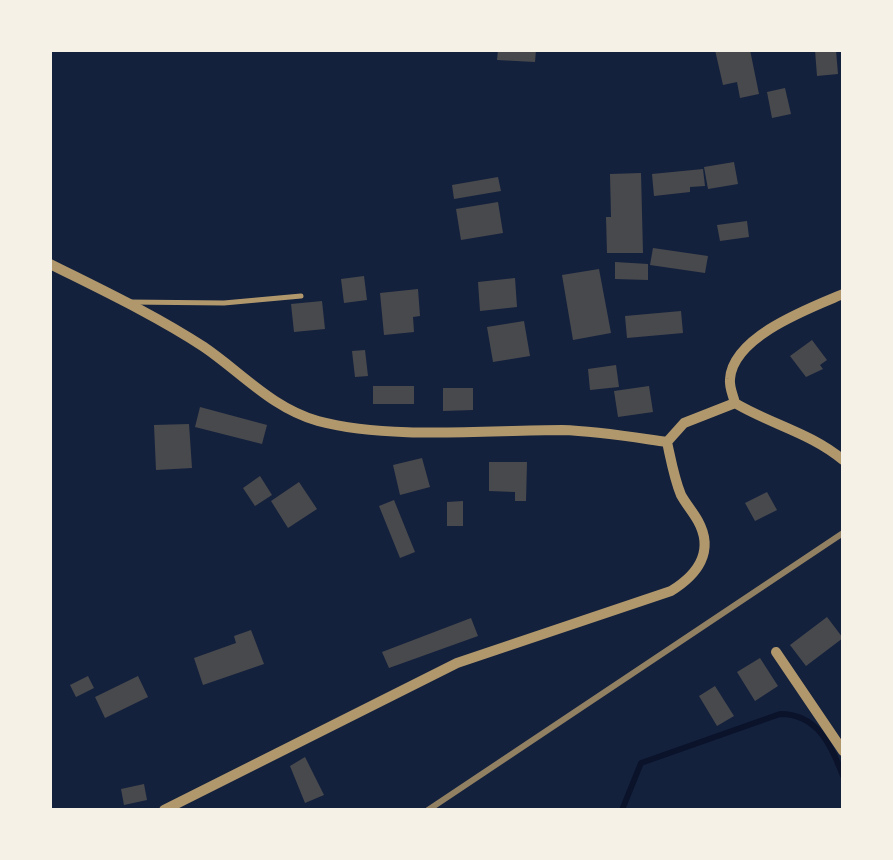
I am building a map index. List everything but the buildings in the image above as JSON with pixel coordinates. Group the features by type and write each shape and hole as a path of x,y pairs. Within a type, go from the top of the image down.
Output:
{"street":[{"path":"50,264 126,302 208,350 288,409 319,421 400,430 590,431 668,442"},
{"path":"843,294 783,321 743,353 733,366 729,382 735,403 758,417 804,435 843,460"},
{"path":"668,442 684,423 735,403"},
{"path":"164,810 457,663 671,591 690,580 702,563 705,546 700,526 675,479 668,442"},
{"path":"776,652 843,751"}],"lane":[{"path":"126,302 224,303 300,296"}],"waterway":[{"path":"622,810 641,763 780,714 793,715 813,725 828,742 843,776"}],"railway":[{"path":"428,810 843,533"}]}
